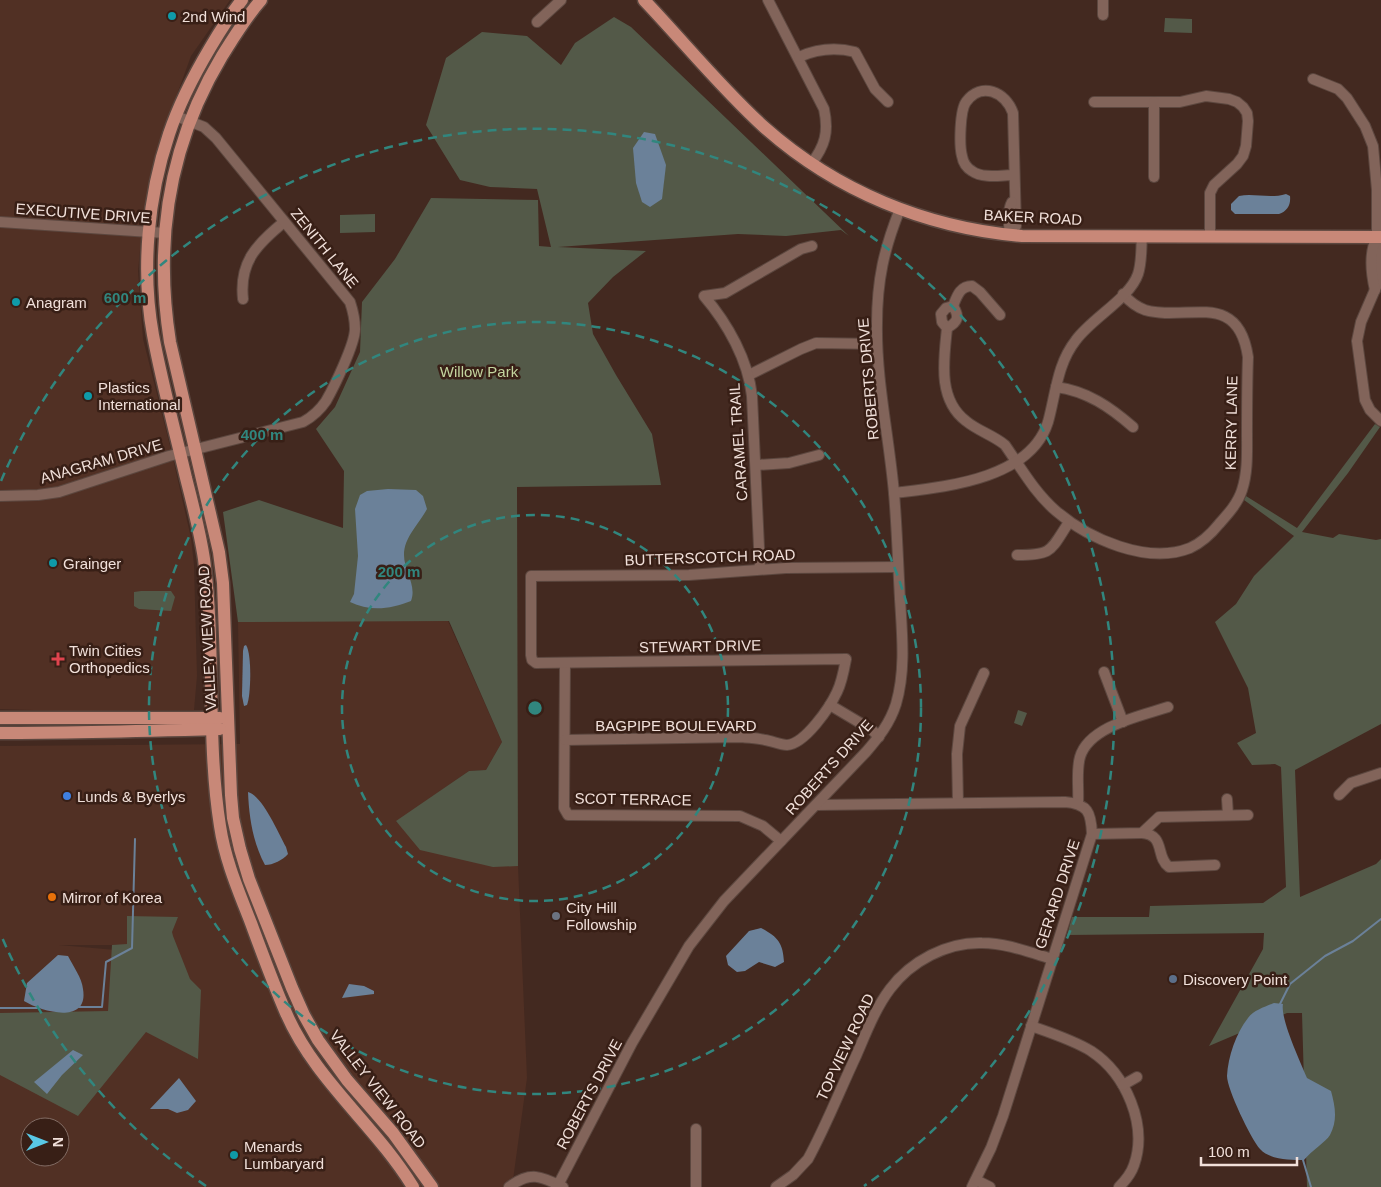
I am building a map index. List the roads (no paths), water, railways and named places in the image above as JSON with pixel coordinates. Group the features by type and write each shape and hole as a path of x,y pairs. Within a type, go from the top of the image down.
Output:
{"main road":[{"name":"VALLEY VIEW ROAD","path":"242,0 196,72 169,133 160,168 150,232 149,301 153,335 198,523 204,556 209,606 216,794 226,856 286,1014 295,1032 310,1058 391,1157 413,1187"},
{"name":"VALLEY VIEW ROAD","path":"261,0 238,30 212,72 189,121 169,195 163,268 166,316 176,367 219,552 223,583 232,802 240,849 255,894 304,1015 318,1040 337,1067 393,1134 432,1187"},
{"name":"BAKER ROAD","path":"644,0 739,102 764,126 811,164 851,187 900,210 957,227 1010,235 1379,237"},
{"path":"0,718 212,724"},
{"path":"0,733 121,733 228,723"}],"street":[{"path":"538,22 561,0"},
{"path":"768,0 799,57 824,109 827,121 825,141 822,149 811,164"},
{"path":"1103,0 1103,15"},
{"path":"799,57 821,50 848,50 855,52 875,89 888,102"},
{"path":"1313,79 1338,89 1347,98 1377,145 1379,237 1372,246 1372,279 1375,291 1358,331 1357,351 1365,400 1370,410 1381,421"},
{"path":"1010,235 1016,226 1014,198 1014,175 1014,113 1005,97 997,92 988,90 971,96 962,110 961,154 964,162 973,172 980,175 1014,175"},
{"path":"1094,102 1180,102 1206,96 1243,101 1248,121 1246,146 1243,156 1237,164 1214,185 1210,193 1210,237"},
{"path":"1154,102 1154,177"},
{"name":"ZENITH LANE","path":"176,116 210,132 350,302 355,320 353,340 325,402 309,418 287,428 180,454"},
{"name":"ROBERTS DRIVE","path":"560,1186 632,1043 689,946 724,901 817,805 879,737 892,716 901,674 902,655 894,567 894,493 877,344 878,298 882,262 900,210"},
{"name":"EXECUTIVE DRIVE","path":"0,222 165,233"},
{"path":"243,298 241,285 248,260 270,233 284,222"},
{"path":"894,493 949,487 969,482 1015,461 1032,447 1044,432 1064,360 1076,338 1134,282 1140,265 1142,236"},
{"name":"CARAMEL TRAIL","path":"760,569 756,465 749,375 736,345 715,308 704,296 725,293 800,250 812,246"},
{"name":"KERRY LANE","path":"1000,314 972,286 961,290 953,306 946,308 941,314 942,322 947,328 943,370 950,401 956,412 965,421 998,439 1005,445 1041,496 1069,522 1118,546 1156,553 1180,551 1203,540 1214,531 1235,505 1242,492 1247,465 1248,357 1243,337 1230,321 1213,313 1146,310 1136,306 1123,294"},
{"name":"KERRY LANE","path":"947,328 958,319 953,306"},
{"path":"749,375 801,348 816,343 877,344"},
{"path":"1056,387 1077,392 1100,402 1133,427"},
{"name":"ANAGRAM DRIVE","path":"0,496 38,495 59,492 180,454"},
{"path":"756,465 788,463 819,455"},
{"path":"1017,556 1045,553 1053,546 1069,522"},
{"name":"BUTTERSCOTCH ROAD","path":"531,576 715,574 760,569 894,567"},
{"name":"STEWART DRIVE","path":"531,576 532,660 540,664 846,659 839,686 830,705"},
{"name":"SCOT TERRACE","path":"565,664 564,808 568,815 740,816 763,826 781,841"},
{"path":"1104,672 1122,722"},
{"path":"958,802 957,748 960,726 984,673"},
{"path":"830,705 872,730 879,737"},
{"name":"BAGPIPE BOULEVARD","path":"565,740 742,737 786,745 801,739 830,705"},
{"path":"817,805 958,802 1078,803 1080,760 1082,752 1093,738 1122,722 1168,708"},
{"path":"1340,794 1351,783 1381,772"},
{"path":"1228,799 1228,815"},
{"name":"GERARD DRIVE","path":"974,1184 991,1148 1003,1116 1092,834 1090,815 1078,803"},
{"path":"1142,833 1159,817 1248,815"},
{"path":"1092,834 1150,834 1156,839 1163,860 1169,867 1215,865"},
{"name":"TOPVIEW ROAD","path":"776,1187 793,1175 808,1159 876,1011 902,975 931,955 947,948 964,944 999,944 1052,959"},
{"path":"1031,1026 1071,1041 1092,1052 1111,1069 1129,1095 1137,1142 1133,1167 1119,1187"},
{"path":"1123,1085 1137,1076"},
{"path":"696,1129 696,1187"},
{"path":"509,1187 530,1176 540,1176 560,1186"},
{"path":"974,1184 990,1187"}],"water":[{"path":"644,132 655,134 666,165 662,199 650,207 642,202 636,183 633,148"},
{"path":"1286,194 1290,196 1289,205 1279,214 1235,214 1231,210 1231,204 1239,196"},
{"path":"388,489 416,490 423,496 427,509 406,542 404,555 412,589 411,601 396,606 365,607 350,602 354,594 358,556 355,509 360,495 367,491"},
{"path":"246,645 250,665 250,684 247,705 244,706 242,696 243,651"},
{"path":"248,792 259,800 264,807 275,825 288,854 268,865 265,865 257,848 249,811"},
{"path":"761,928 772,934 781,945 784,962 775,967 759,962 745,971 737,972 728,965 726,956 749,931"},
{"path":"58,955 68,956 79,976 83,989 83,1000 79,1008 72,1012 52,1012 24,1001 27,983"},
{"path":"349,984 364,986 374,991 374,994 342,998"},
{"path":"1274,1003 1283,1004 1288,1030 1307,1078 1331,1091 1334,1102 1335,1118 1330,1135 1304,1160 1275,1157 1264,1153 1260,1149 1240,1114 1228,1082 1229,1061 1240,1031 1253,1013"},
{"path":"73,1050 83,1055 62,1075 47,1094 34,1082"},
{"path":"179,1078 196,1101 188,1110 177,1113 168,1109 150,1109"}],"waterway":[{"path":"79,1007 102,1007 106,962 132,948 135,839"},
{"path":"1280,1004 1290,984 1325,956 1353,941 1381,919"},
{"path":"0,1008 37,1008"},
{"path":"1303,1160 1311,1187"}],"place":[{"name":"2nd Wind","path":"172,16"},
{"name":"Anagram","path":"16,302"},
{"name":"Plastics International","path":"88,396"},
{"name":"Grainger","path":"53,563"},
{"name":"Twin Cities Orthopedics","path":"58,659"},
{"name":"Lunds & Byerlys","path":"67,796"},
{"name":"Mirror of Korea","path":"52,897"},
{"name":"City Hill Followship","path":"556,916"},
{"name":"Discovery Point","path":"1173,979"},
{"name":"Menards Lumbaryard","path":"234,1155"}],"park label":[{"name":"Willow Park","path":"479,371"}]}
